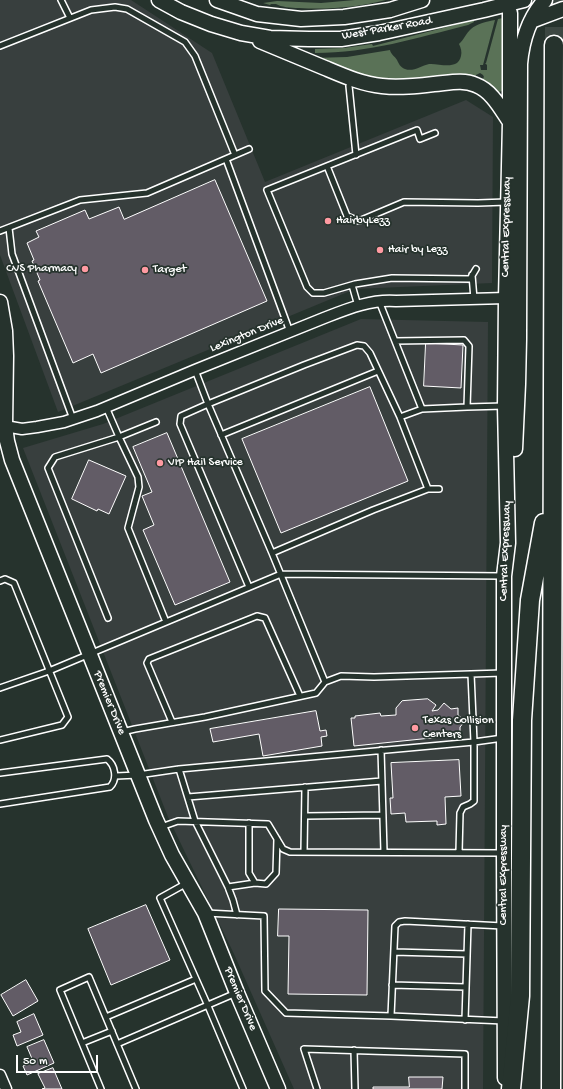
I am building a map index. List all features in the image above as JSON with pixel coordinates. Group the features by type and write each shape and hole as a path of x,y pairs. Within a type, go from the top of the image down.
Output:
{"highway":[{"path":"551,1089 554,45"},
{"path":"511,1089 520,996 522,720 530,600 552,477"}],"main road":[{"name":"West Parker Road","path":"159,0 181,12 211,24 242,33 270,38 341,39 379,33 524,0"},
{"name":"West Parker Road","path":"217,0 240,3 257,14 301,19 344,18 390,10 422,0"},
{"path":"508,543 518,376 520,68 522,46 531,21 537,8 545,0"},
{"path":"531,21 563,9"},
{"name":"Central Expressway","path":"505,1089 504,576 508,543 506,298 510,122 510,13"},
{"path":"242,33 351,79 370,84 393,87 461,82 474,84 483,88 492,97 510,122"},
{"name":"Premier Drive","path":"0,302 5,331 5,426 12,460 159,827 172,855 205,913 278,1089"}],"street":[{"name":"Lexington Drive","path":"5,426 22,429 73,419 106,407 341,311 358,306 384,300 506,298"},
{"path":"0,1075 6,1089"}],"lane":[{"path":"61,0 70,18"},
{"path":"0,46 91,10 115,7 127,9 185,42 195,56 235,155"},
{"path":"351,79 349,86 356,155"},
{"path":"435,133 420,139 417,130 267,190 307,287 313,293 324,293 352,285 392,278 470,279 476,269"},
{"path":"0,231 80,200 148,193 249,149"},
{"path":"226,159 290,332"},
{"path":"327,166 347,216 359,221 404,202 508,202"},
{"path":"9,228 12,254 73,419"},
{"path":"472,275 474,299"},
{"path":"352,285 358,306"},
{"path":"378,301 422,409"},
{"path":"395,340 464,340 469,346 467,407"},
{"path":"249,587 180,424 181,416 304,365 357,346 364,346 370,353 400,417 428,489"},
{"path":"195,370 221,435 272,552 324,682"},
{"path":"221,435 378,371"},
{"path":"400,417 422,409 506,406"},
{"path":"106,407 138,477 139,487 128,528 166,622"},
{"path":"108,618 48,468 55,457 119,437 156,422"},
{"path":"272,552 428,489 439,489"},
{"path":"0,688 49,671 281,574 504,576"},
{"path":"0,581 5,579 14,583 68,717 62,725 0,740"},
{"path":"172,722 147,663 149,660 257,616 265,618 300,696"},
{"path":"121,732 135,728 204,717 316,693 324,682 341,676 374,677 504,673"},
{"path":"459,852 460,813 463,807 474,801 474,742 471,674"},
{"path":"116,776 504,738"},
{"path":"381,750 384,852"},
{"path":"0,773 106,759 111,762 116,776 114,783 110,787 0,804"},
{"path":"179,769 195,820 228,887 238,915"},
{"path":"188,797 382,781"},
{"path":"304,852 305,788"},
{"path":"305,816 383,815"},
{"path":"159,827 178,821 195,820 268,824 283,849 290,852 504,853"},
{"path":"249,823 249,873 255,883"},
{"path":"228,887 255,883 266,884 276,873 277,837"},
{"path":"188,882 160,898 243,1089"},
{"path":"205,913 264,916 265,991 286,1013 391,1016 505,1022"},
{"path":"391,1016 395,926 399,922 405,921 504,926"},
{"path":"465,1020 468,924"},
{"path":"394,952 467,954"},
{"path":"101,1089 60,990 89,977 136,1089"},
{"path":"106,1016 196,979"},
{"path":"392,985 466,986"},
{"path":"117,1044 237,993"},
{"path":"82,1043 112,1031"},
{"path":"317,1089 304,1049 466,1054 465,1089"},
{"path":"354,1050 355,1089"}],"shaded area":[{"path":"0,0 131,0 212,53 265,182 466,100 493,117 492,283 355,289 58,412 0,255"},
{"path":"361,319 488,322 483,1089 294,1089 234,954 168,817 23,448 103,424"}],"green space":[{"path":"355,0 386,0 354,6 321,9 290,8 276,4 270,5 263,3 277,1 321,3"},
{"path":"503,18 503,87 502,91 495,93 480,82 484,77 480,73 476,75 475,78 377,81 313,58 347,57 390,50 399,64 408,70 429,64 452,65 459,61 461,56 461,48 459,44 469,31 479,24 495,20 483,65 480,65 481,70 487,70 487,65 485,63 498,19"},
{"path":"474,20 474,22 468,25 373,48 315,53 315,49 344,48 372,44 373,46"}],"building":[{"name":"Target","path":"215,180 267,301 101,373 93,354 73,363 38,281 40,280 32,261 34,260 27,243 39,237 36,231 85,210 89,219 119,207 124,219"},
{"path":"426,343 463,345 461,388 424,386"},
{"path":"370,387 408,481 281,533 242,439"},
{"path":"167,433 230,582 175,605 143,530 154,525 142,496 152,492 133,447"},
{"path":"89,460 126,476 109,514 98,509 97,511 72,499"},
{"path":"428,699 436,705 432,711 438,710 444,703 451,709 458,708 458,715 465,721 460,727 460,735 354,746 351,718 355,718 355,716 380,713 381,716 396,715 396,708 402,701"},
{"path":"316,711 320,731 326,730 327,736 321,737 322,746 263,756 259,734 213,742 210,729"},
{"path":"459,760 461,796 445,797 446,824 437,825 437,821 406,822 405,813 391,814 390,798 393,798 391,763"},
{"path":"146,905 170,960 111,985 88,929"},
{"path":"279,909 368,910 367,995 288,994 289,936 278,936"},
{"path":"26,980 38,1001 13,1016 1,995"},
{"path":"34,1014 43,1035 17,1046 13,1035 21,1032 17,1022"},
{"path":"44,1040 54,1063 27,1075 23,1066 33,1061 27,1047"},
{"path":"53,1068 62,1089 42,1089 45,1088 38,1074"},
{"path":"409,1077 443,1077 442,1089 373,1089 373,1087 409,1087"}],"tunnel":[{"path":"554,0 554,45"}],"place":[{"name":"HairbyLezz","path":"328,221"},
{"name":"Hair by Lezz","path":"380,250"},
{"name":"CVS Pharmacy","path":"85,269"},
{"name":"Target","path":"145,270"},
{"name":"VIP Hail Service","path":"160,463"},
{"name":"Texas Collision Centers","path":"415,728"}]}
